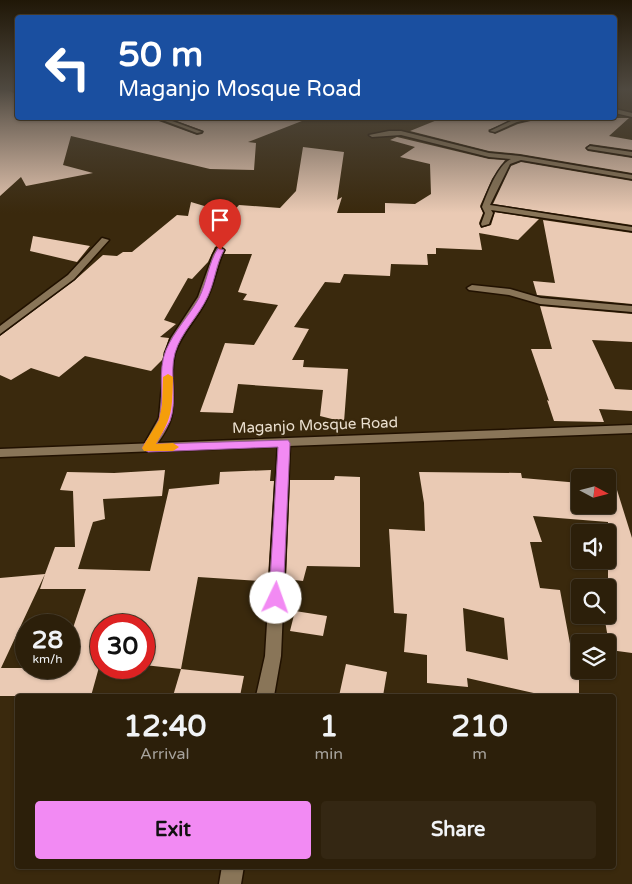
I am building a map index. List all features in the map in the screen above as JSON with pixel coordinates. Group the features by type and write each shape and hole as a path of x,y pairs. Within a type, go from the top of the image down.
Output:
{"street":[{"path":"194,130 199,132"},
{"path":"372,135 401,133 489,156 520,158 632,177"},
{"path":"590,148 632,154"},
{"path":"485,224 489,213 486,207 507,163 520,158"},
{"path":"486,207 632,228"},
{"path":"0,331 70,277 106,240"},
{"path":"148,448 164,420 167,405 168,362 171,350 203,298 212,276 214,261 220,250"},
{"path":"472,288 510,292 540,301 632,309"},
{"name":"Maganjo Mosque Road","path":"0,453 632,429"},
{"path":"265,694 273,656 284,443"},
{"path":"230,884 232,869"}],"building":[{"path":"0,130 184,130 197,135 202,134 204,131 202,130 278,130 248,142 256,143 254,170 210,169 71,136 63,165 93,173 26,186 21,177 0,196"},
{"path":"488,130 495,134 504,130 615,130 609,136 632,140 632,150 590,144 585,148 588,151 632,158 632,173 520,154 489,151 410,131"},
{"path":"397,137 489,159 505,160 492,179 480,206 483,213 479,223 481,228 491,225 495,212 539,219 518,240 479,233 482,250 436,248 436,254 427,254 428,265 391,264 390,276 344,274 340,283 325,282 294,327 309,329 292,360 304,360 303,367 348,369 344,422 320,416 323,390 238,384 233,413 200,412 225,343 254,345 278,305 243,300 247,294 238,292 252,254 224,254 226,250 219,245 215,247 208,262 192,279 188,278 164,320 176,324 160,337 169,338 162,360 151,371 85,356 59,377 31,368 11,380 0,375 0,336 75,280 103,255 117,256 123,252 132,252 177,215 188,216 191,202 231,214 239,205 280,208 296,191 303,147 344,152 337,200 342,197 337,213 385,213 385,203 415,204 431,194 430,164 400,157 415,147 390,140"},
{"path":"521,162 632,181 632,225 493,204 511,166"},
{"path":"543,220 632,233 632,304 537,295 533,281 555,283"},
{"path":"33,236 90,246 77,262 30,251"},
{"path":"540,306 632,314 632,342 592,340 615,389 632,390 632,411 599,409 604,422 554,421 531,349 552,349"},
{"path":"165,470 162,496 103,499 105,519 93,522 78,569 150,571 169,489 219,484 220,472 271,470 270,481 274,481 268,577 263,577 262,581 198,577 181,669 155,666 155,614 90,614 90,679 96,679 92,694 15,694 15,696 0,696 0,578 45,574 55,547 75,547 73,491 60,490 67,472 114,473"},
{"path":"419,472 521,473 522,478 571,482 571,514 616,514 616,487 632,538 632,653 616,651 616,634 607,634 606,624 616,624 616,579 608,579 608,569 616,569 616,524 533,516 542,542 530,542 540,588 560,590 571,649 571,679 579,679 579,694 538,694 467,678 468,687 427,683 427,655 404,652 407,614 394,613 389,529 425,531 424,503","holes":["463,608 504,618 508,660 466,651"]},
{"path":"335,476 360,477 360,567 307,566 303,581 286,579 290,480 334,480"},
{"path":"295,611 327,616 323,636 290,631"},
{"path":"346,664 387,672 383,694 339,694"},
{"path":"181,669 244,676 240,694 174,694"}],"slow traffic":[{"path":"168,377 167,405 164,420 148,448 173,447"}],"route":[{"path":"220,250 214,261 212,276 203,298 171,350 168,362 167,405 164,420 148,448 284,443 276,598"}]}
